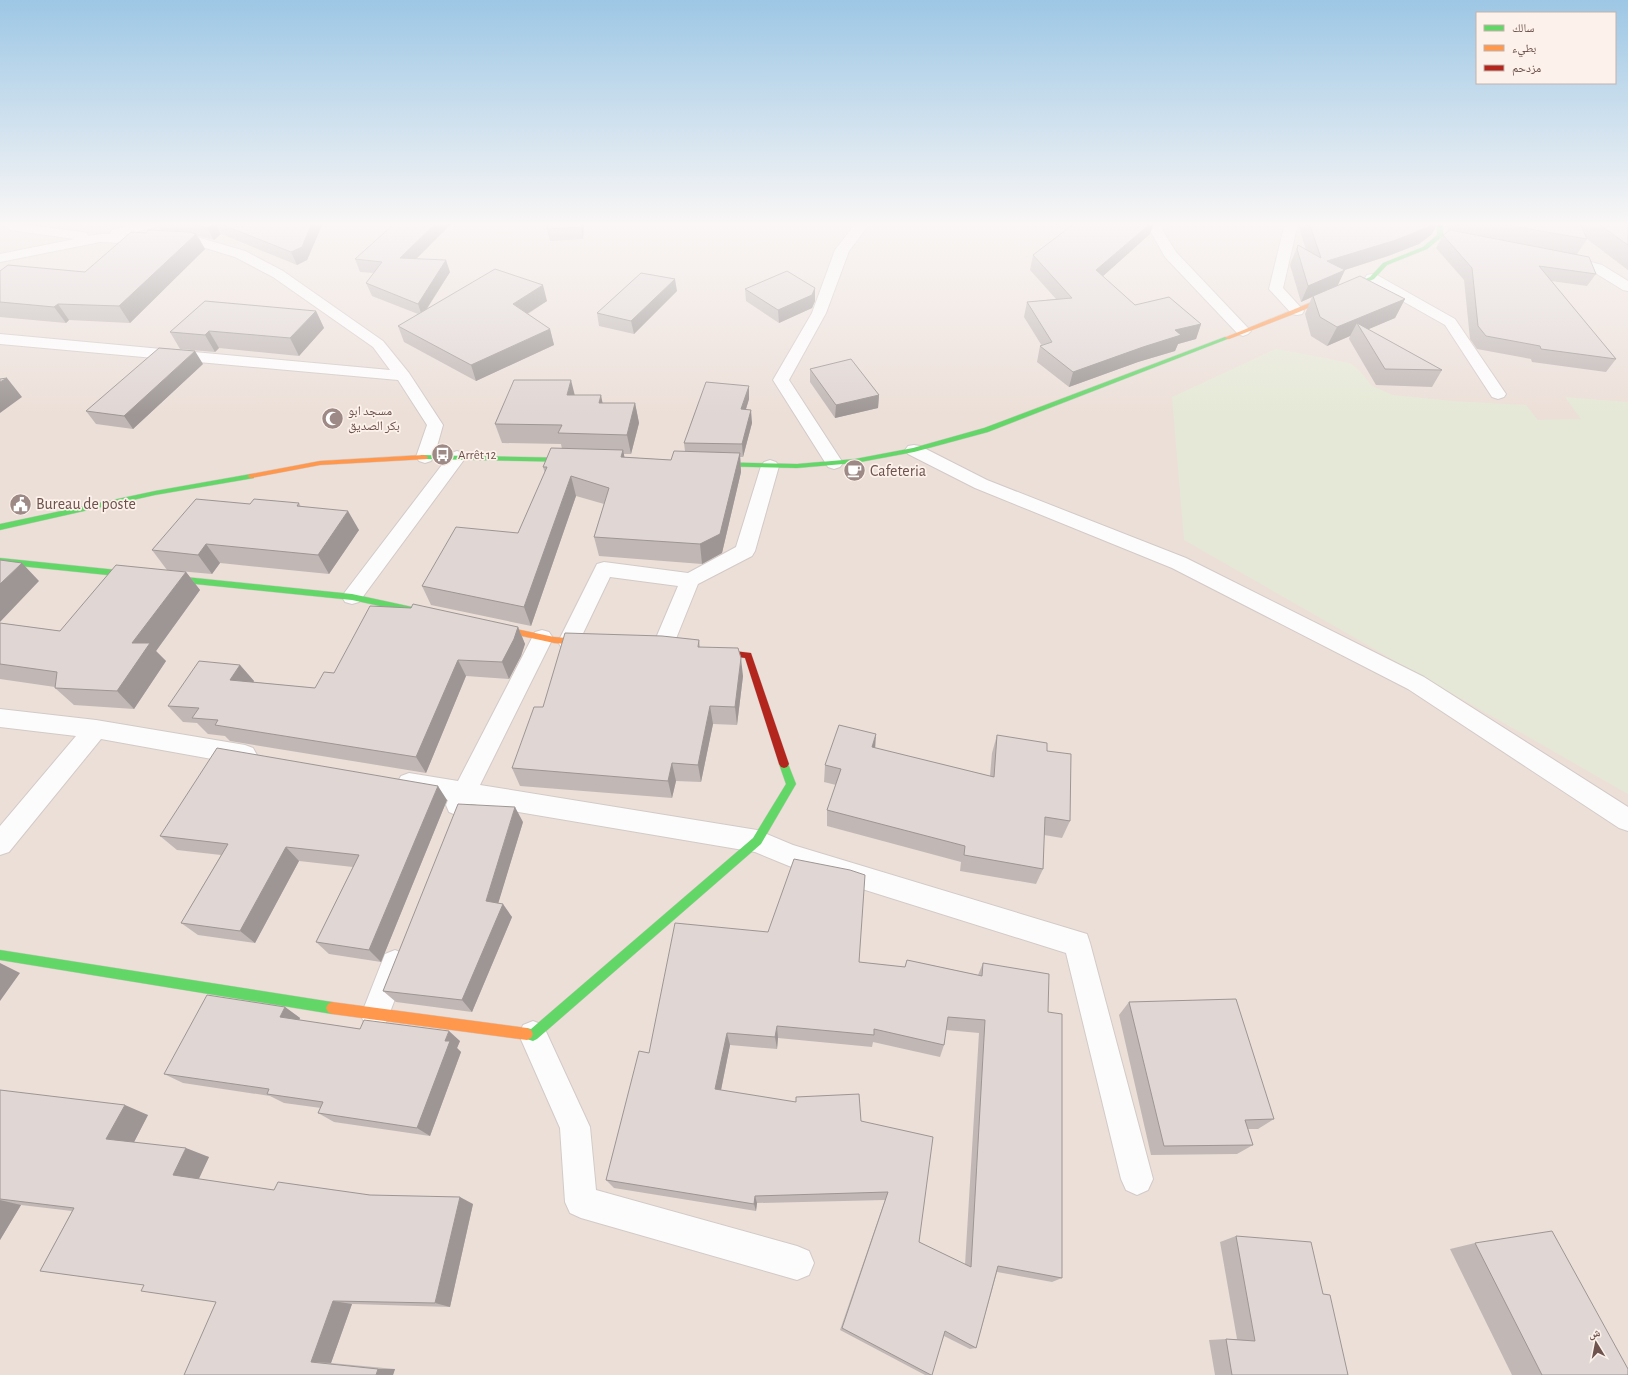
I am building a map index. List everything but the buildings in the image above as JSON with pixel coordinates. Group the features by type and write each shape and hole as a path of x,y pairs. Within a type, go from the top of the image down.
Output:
{"street":[{"path":"297,287 378,344 404,376 435,425 425,456"},
{"path":"829,287 820,313 780,380 834,463"},
{"path":"1201,287 1243,331"},
{"path":"1276,287 1276,289 1297,311"},
{"path":"701,464 797,466 855,461 914,450 986,430 1297,311 1351,287"},
{"path":"1388,287 1450,322 1498,394"},
{"path":"0,339 404,376"},
{"path":"914,450 981,484 1178,563 1416,683 1628,820"},
{"path":"0,527 155,493 320,463 425,456 583,460"},
{"path":"352,597 457,457"},
{"path":"569,642 604,569 690,580 745,551 770,466"},
{"path":"0,561 352,597 443,617"},
{"path":"664,645 690,580"},
{"path":"481,625 542,638 569,642 600,643"},
{"path":"449,828 464,792 542,638"},
{"path":"0,955 375,1015 533,1035 757,841 791,784 748,655 702,650"},
{"path":"0,718 96,729 268,759"},
{"path":"0,844 96,729"},
{"path":"386,779 757,841 789,855 1077,943 1137,1179"},
{"path":"375,1015 403,943"},
{"path":"533,1035 576,1127 581,1202 797,1263"}],"shaded area":[{"path":"0,287 1628,287 1628,1375 0,1375"}],"green space":[{"path":"1276,349 1350,363 1360,371 1372,386 1393,395 1453,401 1526,405 1538,420 1581,419 1565,397 1628,402 1628,794 1184,540 1172,397"}],"traffic: fast":[{"path":"1343,291 1352,287"},
{"path":"710,464 797,466 855,461 914,450 986,430 1227,338"},
{"path":"424,457 576,460"},
{"path":"0,527 155,493 251,476"},
{"path":"0,561 352,597 431,614"},
{"path":"527,1034 533,1035 757,841 791,784 784,764"},
{"path":"0,955 332,1008"}],"traffic: slow":[{"path":"1227,338 1297,311 1343,291"},
{"path":"251,476 320,463 424,457"},
{"path":"492,627 554,640 592,643"},
{"path":"332,1008 527,1034"}],"traffic: jam":[{"path":"710,651 748,655 784,764"}],"place":[{"name":"مسجد ابو بكر الصديق","path":"332,418"},
{"name":"Arrêt 12","path":"442,455"},
{"name":"Cafeteria","path":"854,471"},
{"name":"Bureau de poste","path":"20,504"}]}
